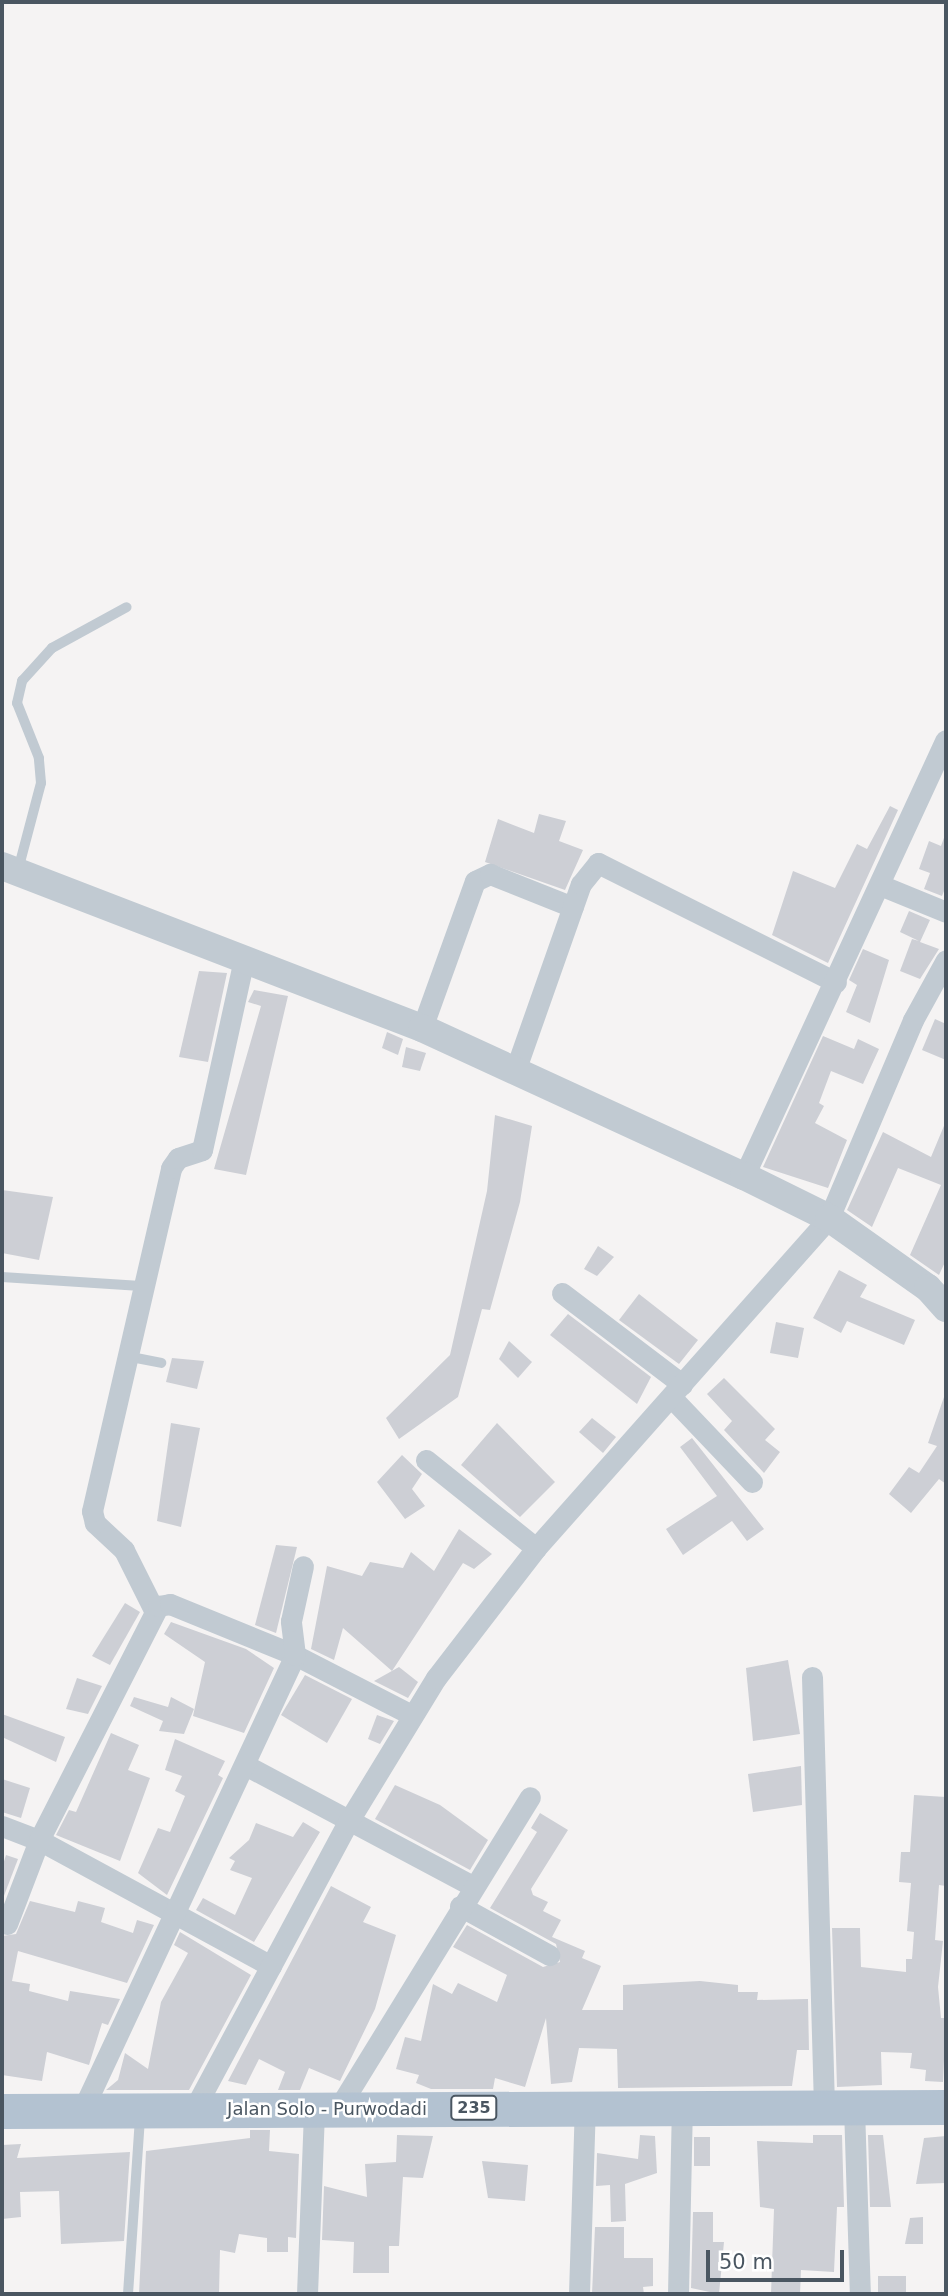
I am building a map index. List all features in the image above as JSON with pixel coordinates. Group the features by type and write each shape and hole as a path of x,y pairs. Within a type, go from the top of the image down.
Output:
{"main road":[{"name":"Jalan Solo - Purwodadi","path":"2,2111 946,2107"}],"street":[{"path":"744,1176 836,982 945,740"},
{"path":"515,1071 573,907 590,866 598,863 836,982"},
{"path":"10,869 422,1028 744,1176 829,1218 944,1299"},
{"path":"422,1028 475,881 490,874 573,907"},
{"path":"880,885 946,912"},
{"path":"154,1610 120,1544 92,1516 125,1356 172,1164 203,1146 244,959"},
{"path":"192,2111 348,1822 410,1714 536,1548 829,1218 913,1020 946,960"},
{"path":"562,1293 677,1391 752,1482"},
{"path":"426,1460 536,1548"},
{"path":"82,2111 178,1917 295,1656 291,1621 303,1566"},
{"path":"6,1924 39,1840 154,1610 170,1604 295,1656 410,1714"},
{"path":"812,1677 839,2108 860,2294"},
{"path":"247,1766 473,1886"},
{"path":"307,2294 326,2109 530,1797"},
{"path":"2,1826 39,1840 271,1966"},
{"path":"460,1906 549,1955"},
{"path":"678,2294 682,2107"},
{"path":"579,2294 585,2108"}],"lane":[{"path":"10,869 41,783 40,758 17,703 22,681 52,648 127,607"},
{"path":"2,1278 141,1286"},
{"path":"125,1356 161,1363"},
{"path":"128,2294 140,2110"}],"building":[{"path":"890,806 898,810 828,963 772,935 793,871 835,888 857,844 867,849"},
{"path":"539,814 566,821 559,841 583,850 565,890 485,862 498,819 534,833"},
{"path":"945,835 946,886 942,896 924,889 930,873 919,869 929,841 941,846"},
{"path":"909,911 930,920 920,942 939,949 920,979 900,971 912,939 919,941 900,932"},
{"path":"863,949 889,960 870,1023 846,1012 857,985 849,980"},
{"path":"199,971 227,973 208,1062 179,1057"},
{"path":"254,990 288,996 246,1175 214,1169 261,1006 248,1002"},
{"path":"935,1019 946,1024 946,1060 922,1050"},
{"path":"387,1032 403,1039 398,1055 382,1048"},
{"path":"823,1036 854,1049 858,1039 879,1049 863,1084 831,1071 819,1103 824,1106 815,1123 847,1140 828,1188 763,1167"},
{"path":"406,1047 426,1053 420,1071 402,1067"},
{"path":"495,1115 532,1126 520,1202 490,1310 482,1309 458,1397 399,1439 386,1418 450,1355 487,1191"},
{"path":"946,1121 946,1260 939,1275 910,1255 941,1185 898,1168 872,1227 847,1210 883,1132 931,1157"},
{"path":"2,1190 53,1197 39,1260 2,1253"},
{"path":"598,1246 614,1257 597,1276 584,1269"},
{"path":"839,1270 867,1285 860,1297 915,1320 904,1345 847,1321 841,1333 813,1318"},
{"path":"639,1294 698,1340 679,1364 619,1320"},
{"path":"568,1314 651,1377 637,1404 550,1335"},
{"path":"776,1322 804,1328 798,1358 770,1353"},
{"path":"509,1341 532,1362 518,1378 499,1359"},
{"path":"172,1358 204,1361 197,1389 166,1382"},
{"path":"724,1378 775,1429 765,1440 780,1452 764,1473 724,1430 732,1421 707,1394"},
{"path":"944,1397 946,1484 939,1479 911,1513 889,1494 909,1467 919,1473 937,1446 928,1443"},
{"path":"592,1418 616,1437 603,1453 579,1432"},
{"path":"171,1423 200,1428 181,1527 157,1521"},
{"path":"497,1423 555,1482 520,1517 461,1465"},
{"path":"692,1438 764,1529 747,1541 732,1521 683,1555 666,1529 717,1496 680,1447"},
{"path":"402,1455 422,1474 412,1489 425,1506 405,1519 377,1482"},
{"path":"459,1529 492,1554 474,1569 463,1563 392,1671 343,1628 334,1660 311,1649 327,1566 362,1576 370,1562 403,1568 411,1552 434,1571"},
{"path":"276,1545 297,1547 276,1633 255,1625"},
{"path":"125,1603 140,1612 110,1665 92,1656"},
{"path":"171,1622 246,1649 274,1668 244,1733 193,1716 205,1662 164,1634"},
{"path":"788,1660 800,1734 753,1741 746,1668"},
{"path":"399,1667 418,1682 408,1698 374,1681"},
{"path":"305,1675 352,1699 327,1743 281,1715"},
{"path":"77,1678 102,1686 88,1714 66,1709"},
{"path":"134,1697 168,1707 171,1697 194,1709 184,1734 159,1731 163,1721 130,1706"},
{"path":"2,1714 65,1737 56,1762 2,1737"},
{"path":"377,1715 394,1721 380,1744 368,1739"},
{"path":"111,1733 139,1745 128,1770 150,1778 120,1861 56,1835 69,1810 76,1812"},
{"path":"175,1739 225,1761 218,1775 223,1778 167,1895 138,1873 158,1828 170,1832 185,1796 175,1791 182,1776 165,1770"},
{"path":"801,1766 802,1805 753,1812 748,1774"},
{"path":"2,1779 30,1788 21,1818 2,1812"},
{"path":"395,1785 440,1805 488,1840 470,1870 375,1819"},
{"path":"914,1795 946,1797 946,1886 939,1885 935,1940 943,1941 938,1987 941,2018 946,2018 943,2082 925,2081 926,2070 910,2068 912,2053 881,2052 882,2085 837,2087 832,1928 860,1928 861,1967 906,1972 906,1959 912,1959 914,1932 907,1931 911,1883 899,1882 901,1852 910,1852"},
{"path":"540,1813 568,1830 531,1889 533,1895 548,1902 543,1911 561,1920 552,1937 585,1951 582,1958 601,1966 582,2010 623,2010 623,1985 700,1981 738,1985 738,1992 758,1992 757,2000 808,1999 809,2050 797,2050 792,2086 618,2088 617,2049 579,2048 572,2082 551,2084 546,2018 525,2087 495,2078 493,2089 431,2089 416,2083 419,2075 396,2069 405,2037 421,2041 433,1984 452,1994 458,1983 497,2002 507,1975 453,1947 467,1925 543,1967 560,1962 556,1944 490,1908 537,1832 531,1828"},
{"path":"303,1822 320,1832 254,1942 196,1910 203,1898 235,1915 252,1878 230,1870 235,1861 229,1858 249,1840 256,1823 293,1837"},
{"path":"6,1855 18,1859 2,1901 2,1868"},
{"path":"331,1886 371,1907 363,1922 396,1935 375,2009 340,2081 309,2068 300,2090 278,2090 285,2072 259,2059 246,2085 228,2081"},
{"path":"30,1901 75,1912 78,1901 105,1908 101,1922 133,1933 137,1920 154,1925 127,1983 18,1951 12,1981 30,1984 29,1991 68,2001 70,1991 120,1999 108,2025 102,2023 89,2065 47,2052 42,2081 2,2075 2,1936 16,1934"},
{"path":"180,1932 251,1975 189,2090 106,2090 118,2080 125,2053 148,2069 161,2002 188,1953 174,1945"},
{"path":"250,2130 270,2130 269,2151 299,2154 296,2238 288,2237 288,2252 267,2252 267,2238 239,2234 235,2253 220,2250 219,2294 139,2294 146,2151 250,2138"},
{"path":"397,2135 433,2136 423,2178 403,2177 399,2246 389,2246 389,2273 353,2273 354,2242 322,2240 324,2186 367,2197 365,2164 396,2162"},
{"path":"640,2135 655,2136 657,2173 625,2184 626,2221 611,2222 610,2185 596,2186 597,2153 638,2159"},
{"path":"813,2135 842,2135 844,2207 837,2207 834,2272 801,2270 800,2294 771,2294 774,2209 760,2207 757,2141 813,2143"},
{"path":"868,2135 883,2135 891,2207 870,2207"},
{"path":"946,2136 946,2183 916,2184 924,2138"},
{"path":"694,2137 710,2137 710,2166 694,2166"},
{"path":"21,2144 17,2158 130,2152 124,2241 61,2244 59,2191 20,2192 21,2217 2,2219 2,2145"},
{"path":"482,2161 528,2165 525,2201 488,2198"},
{"path":"693,2212 713,2212 713,2242 724,2242 719,2294 691,2288"},
{"path":"923,2217 923,2244 905,2244 910,2218"},
{"path":"595,2227 624,2227 624,2258 653,2258 653,2286 643,2287 644,2294 592,2294"},
{"path":"878,2276 906,2276 906,2294 878,2294"}]}
